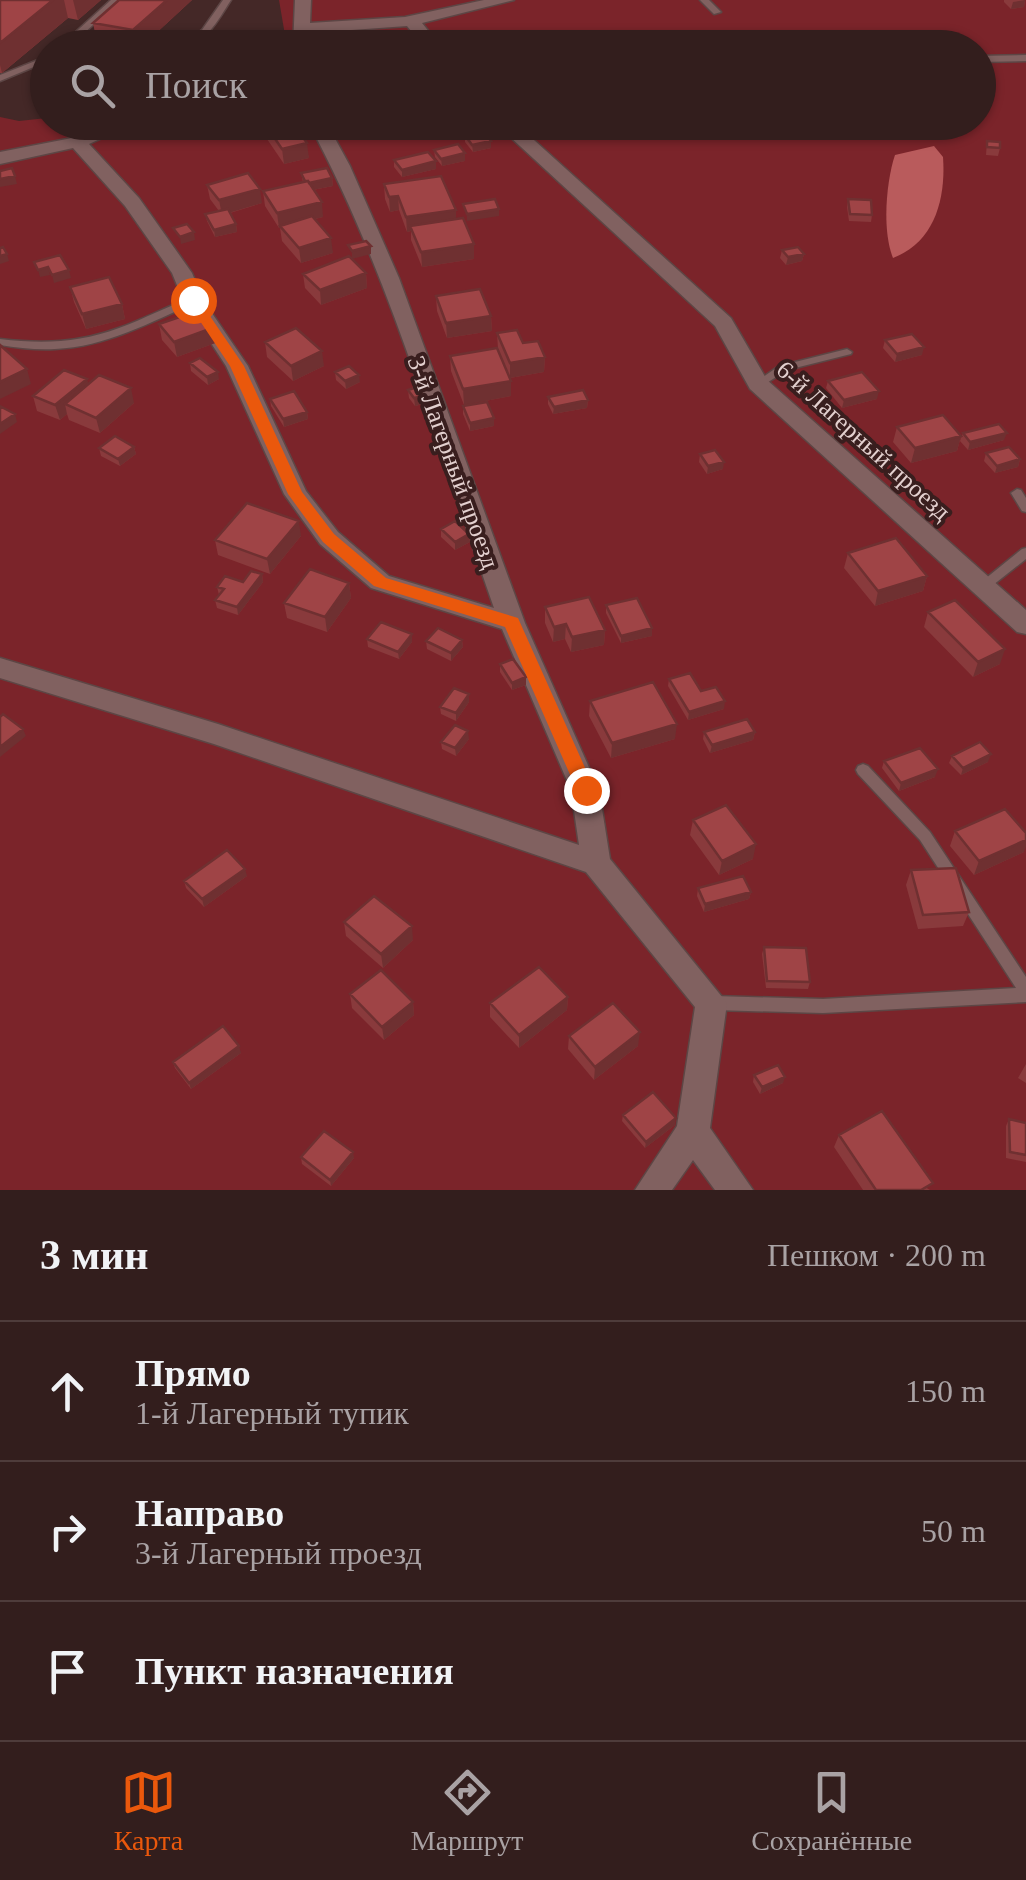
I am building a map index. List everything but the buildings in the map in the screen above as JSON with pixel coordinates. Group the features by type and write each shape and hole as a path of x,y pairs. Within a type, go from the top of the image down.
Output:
{"street":[{"path":"303,0 304,28 410,21 506,0"},
{"path":"410,21 418,30"},
{"path":"0,158 82,140"},
{"name":"3-й Лагерный проезд","path":"327,140 389,278 512,622 586,790 596,862"},
{"name":"6-й Лагерный проезд","path":"523,140 724,323 758,384 1026,625"},
{"path":"77,142 132,202 182,272 193,300 237,366 296,494 328,538 380,582 512,622"},
{"path":"0,668 596,862 711,1003 692,1132 652,1190"},
{"path":"692,1132 736,1190"}],"lane":[{"path":"82,30 116,0"},
{"path":"207,30 227,0"},
{"path":"704,0 718,12"},
{"path":"996,59 1026,58"},
{"path":"0,78 30,66"},
{"path":"0,342 32,348 90,344 193,300"},
{"path":"758,384 783,368 847,352"},
{"path":"1017,492 1026,508"},
{"path":"984,586 1026,552"},
{"path":"711,1003 823,1006 1026,993 924,836 863,770"}],"shaded area":[{"path":"279,0 1026,0 1026,1190 0,1190 0,117 30,120 30,140 996,140 996,30 284,30"},
{"path":"934,146 943,157 940,203 935,217 919,241 893,258 886,206 895,155"}],"route":[{"path":"193,300 237,366 296,494 328,538 380,582 462,610 512,622 586,790"}]}
